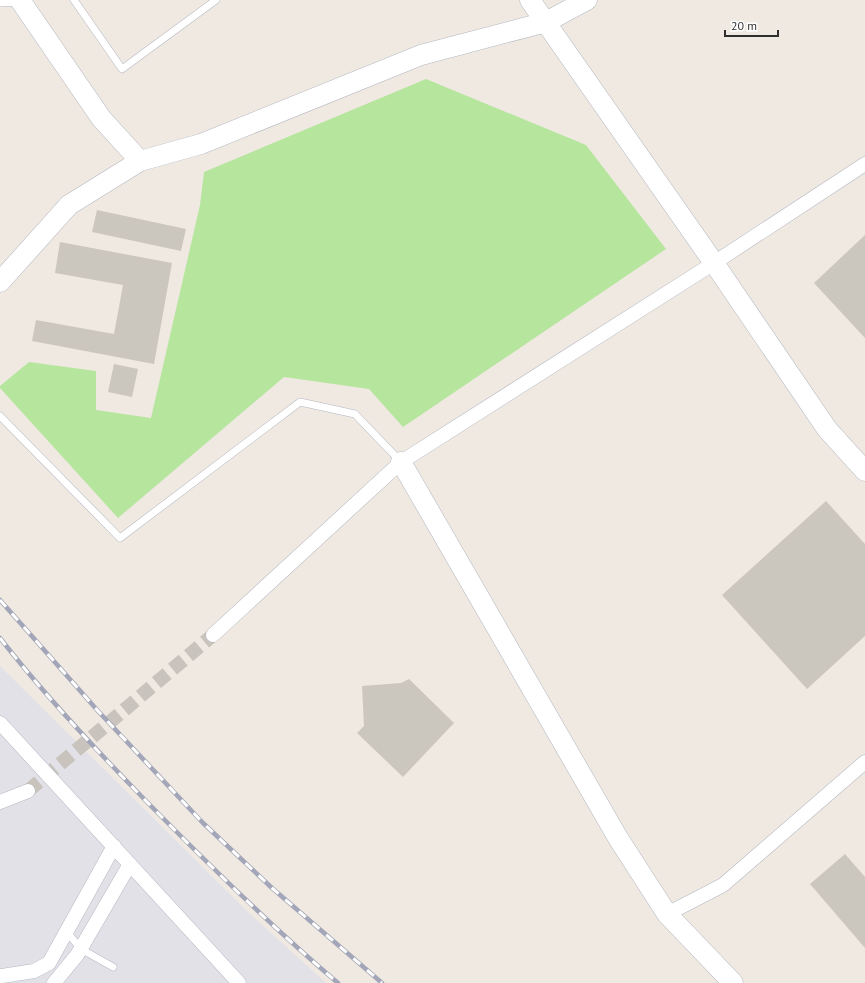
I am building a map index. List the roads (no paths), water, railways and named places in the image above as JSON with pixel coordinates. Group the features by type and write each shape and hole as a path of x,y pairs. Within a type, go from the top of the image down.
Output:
{"street":[{"path":"530,0 714,263 826,429 865,470"},
{"path":"0,282 69,205 140,161 201,144 420,55 546,22 587,0"},
{"path":"20,1 101,118 140,161"},
{"path":"213,635 401,462 714,263 865,164"},
{"path":"401,462 618,838 667,914 733,983"},
{"path":"0,722 239,983"},
{"path":"667,914 723,885 865,762"},
{"path":"0,802 28,791"},
{"path":"1,976 34,971 49,963 114,846"},
{"path":"54,983 78,955 130,864"},
{"path":"1,976 15,983"}],"lane":[{"path":"74,0 122,69 216,0"},
{"path":"0,3 20,1"},
{"path":"0,416 120,538 300,402 355,414 401,462"},
{"path":"66,931 81,949 113,967"}],"tunnel":[{"path":"28,791 213,635"}],"railway":[{"path":"0,600 98,711 203,823 272,888 382,983"},
{"path":"0,638 72,723 149,804 242,896 338,983"}]}
